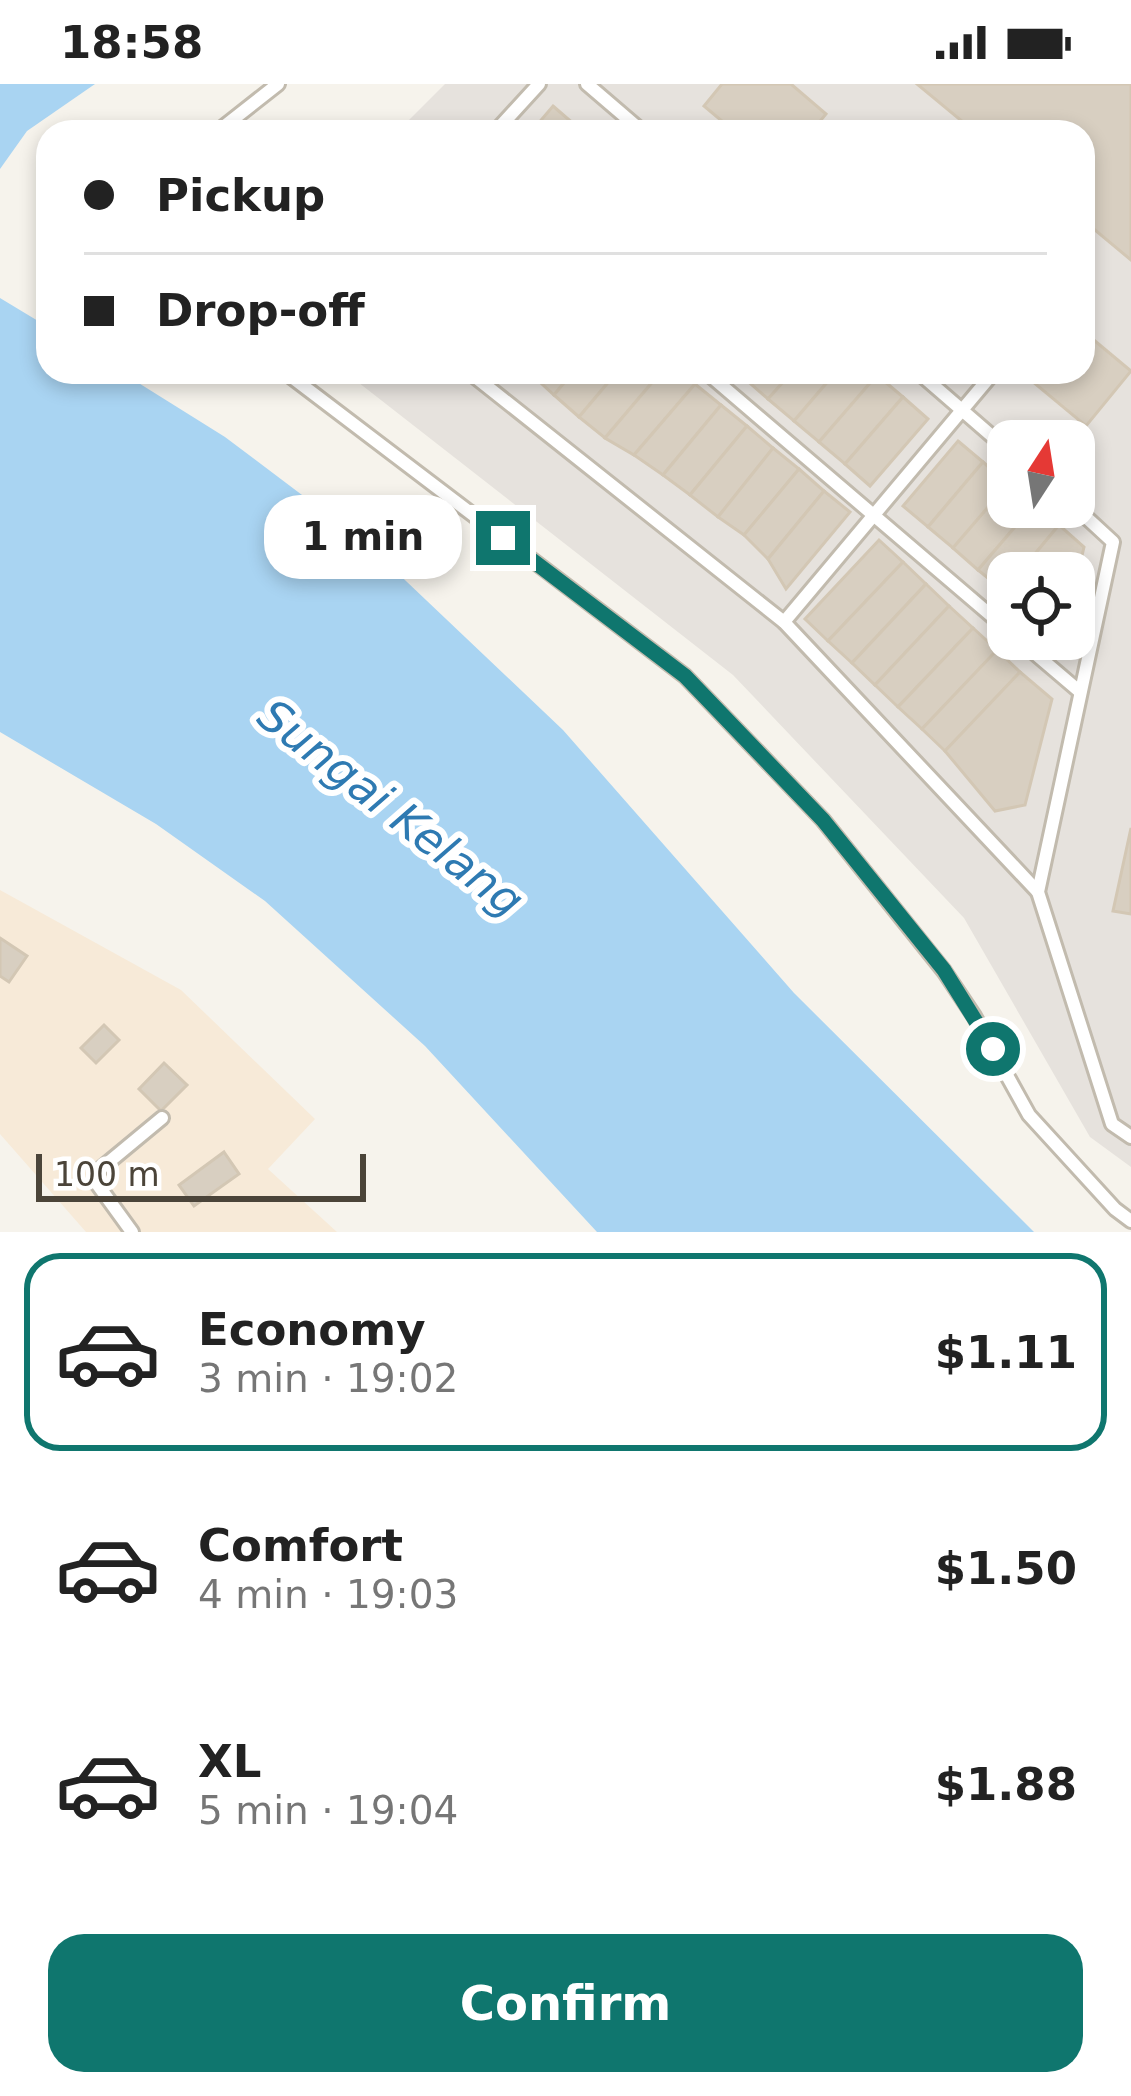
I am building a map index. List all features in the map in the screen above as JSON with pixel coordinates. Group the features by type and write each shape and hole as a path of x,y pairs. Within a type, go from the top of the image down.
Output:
{"lane":[{"path":"232,120 278,84"},
{"path":"506,120 539,84"},
{"path":"587,84 629,120"},
{"path":"301,384 685,676 823,820 944,970 1029,1115 1131,1221"},
{"path":"484,384 784,622 1038,892 1112,1124 1131,1137"},
{"path":"720,384 987,612"},
{"path":"932,384 987,431"},
{"path":"784,622 985,384"},
{"path":"1038,892 1113,542 1095,525"},
{"path":"1043,660 1079,691"},
{"path":"132,1232 95,1180 98,1171 162,1118"}],"shaded area":[{"path":"445,84 1131,84 1131,1167 1090,1137 964,918 733,675 360,384 1095,384 1095,120 409,120"},
{"path":"0,890 181,990 315,1119 268,1169 337,1232 86,1232 0,1134"}],"water":[{"path":"0,84 95,84 43,120 36,120 0,169"},
{"name":"Sungai Kelang","path":"0,298 36,320 36,384 140,384 225,437 367,544 563,730 794,993 1034,1232 597,1232 425,1046 265,901 156,824 0,732"}],"building":[{"path":"722,84 791,84 826,114 821,120 721,120 704,106"},
{"path":"917,84 1131,84 1131,260 1095,230 1095,120 960,120"},
{"path":"553,106 569,120 541,120"},
{"path":"1095,341 1131,371 1091,420 1079,420 1035,384 1095,384"},
{"path":"542,384 563,384 554,395"},
{"path":"563,384 607,384 579,417 554,395"},
{"path":"607,384 651,384 605,438 579,417"},
{"path":"651,384 695,384 634,455 605,438"},
{"path":"695,384 721,405 663,475 634,455"},
{"path":"751,384 781,384 768,399"},
{"path":"781,384 826,384 794,421 768,399"},
{"path":"826,384 869,384 819,442 794,421"},
{"path":"869,384 888,384 903,397 845,464 819,442"},
{"path":"903,397 928,419 870,486 845,464"},
{"path":"721,405 747,426 690,495 663,475"},
{"path":"747,426 773,448 718,517 690,495"},
{"path":"958,441 983,462 928,527 903,506"},
{"path":"773,448 799,469 744,535 718,517"},
{"path":"983,462 987,466 987,508 953,548 928,527"},
{"path":"799,469 824,491 768,559 744,535"},
{"path":"824,491 850,512 786,589 768,559"},
{"path":"987,508 987,528 1014,528 993,552 987,552 978,570 953,548"},
{"path":"1014,528 1056,528 1036,552 993,552"},
{"path":"1056,528 1084,547 1083,552 1036,552"},
{"path":"879,540 903,562 828,641 805,619"},
{"path":"903,562 926,584 852,663 828,641"},
{"path":"926,584 949,606 875,685 852,663"},
{"path":"949,606 973,628 898,707 875,685"},
{"path":"973,628 987,641 988,660 922,729 898,707"},
{"path":"988,660 1007,660 1020,672 945,751 922,729"},
{"path":"1020,672 1052,699 1025,805 995,811 945,751"},
{"path":"1131,828 1131,914 1113,911"},
{"path":"0,938 27,956 9,982 0,976"},
{"path":"104,1025 119,1040 96,1063 81,1048"},
{"path":"164,1063 187,1085 161,1111 139,1089"},
{"path":"224,1152 239,1174 194,1206 179,1185"}],"route":[{"path":"503,538 685,676 823,820 944,970 993,1049"}]}
